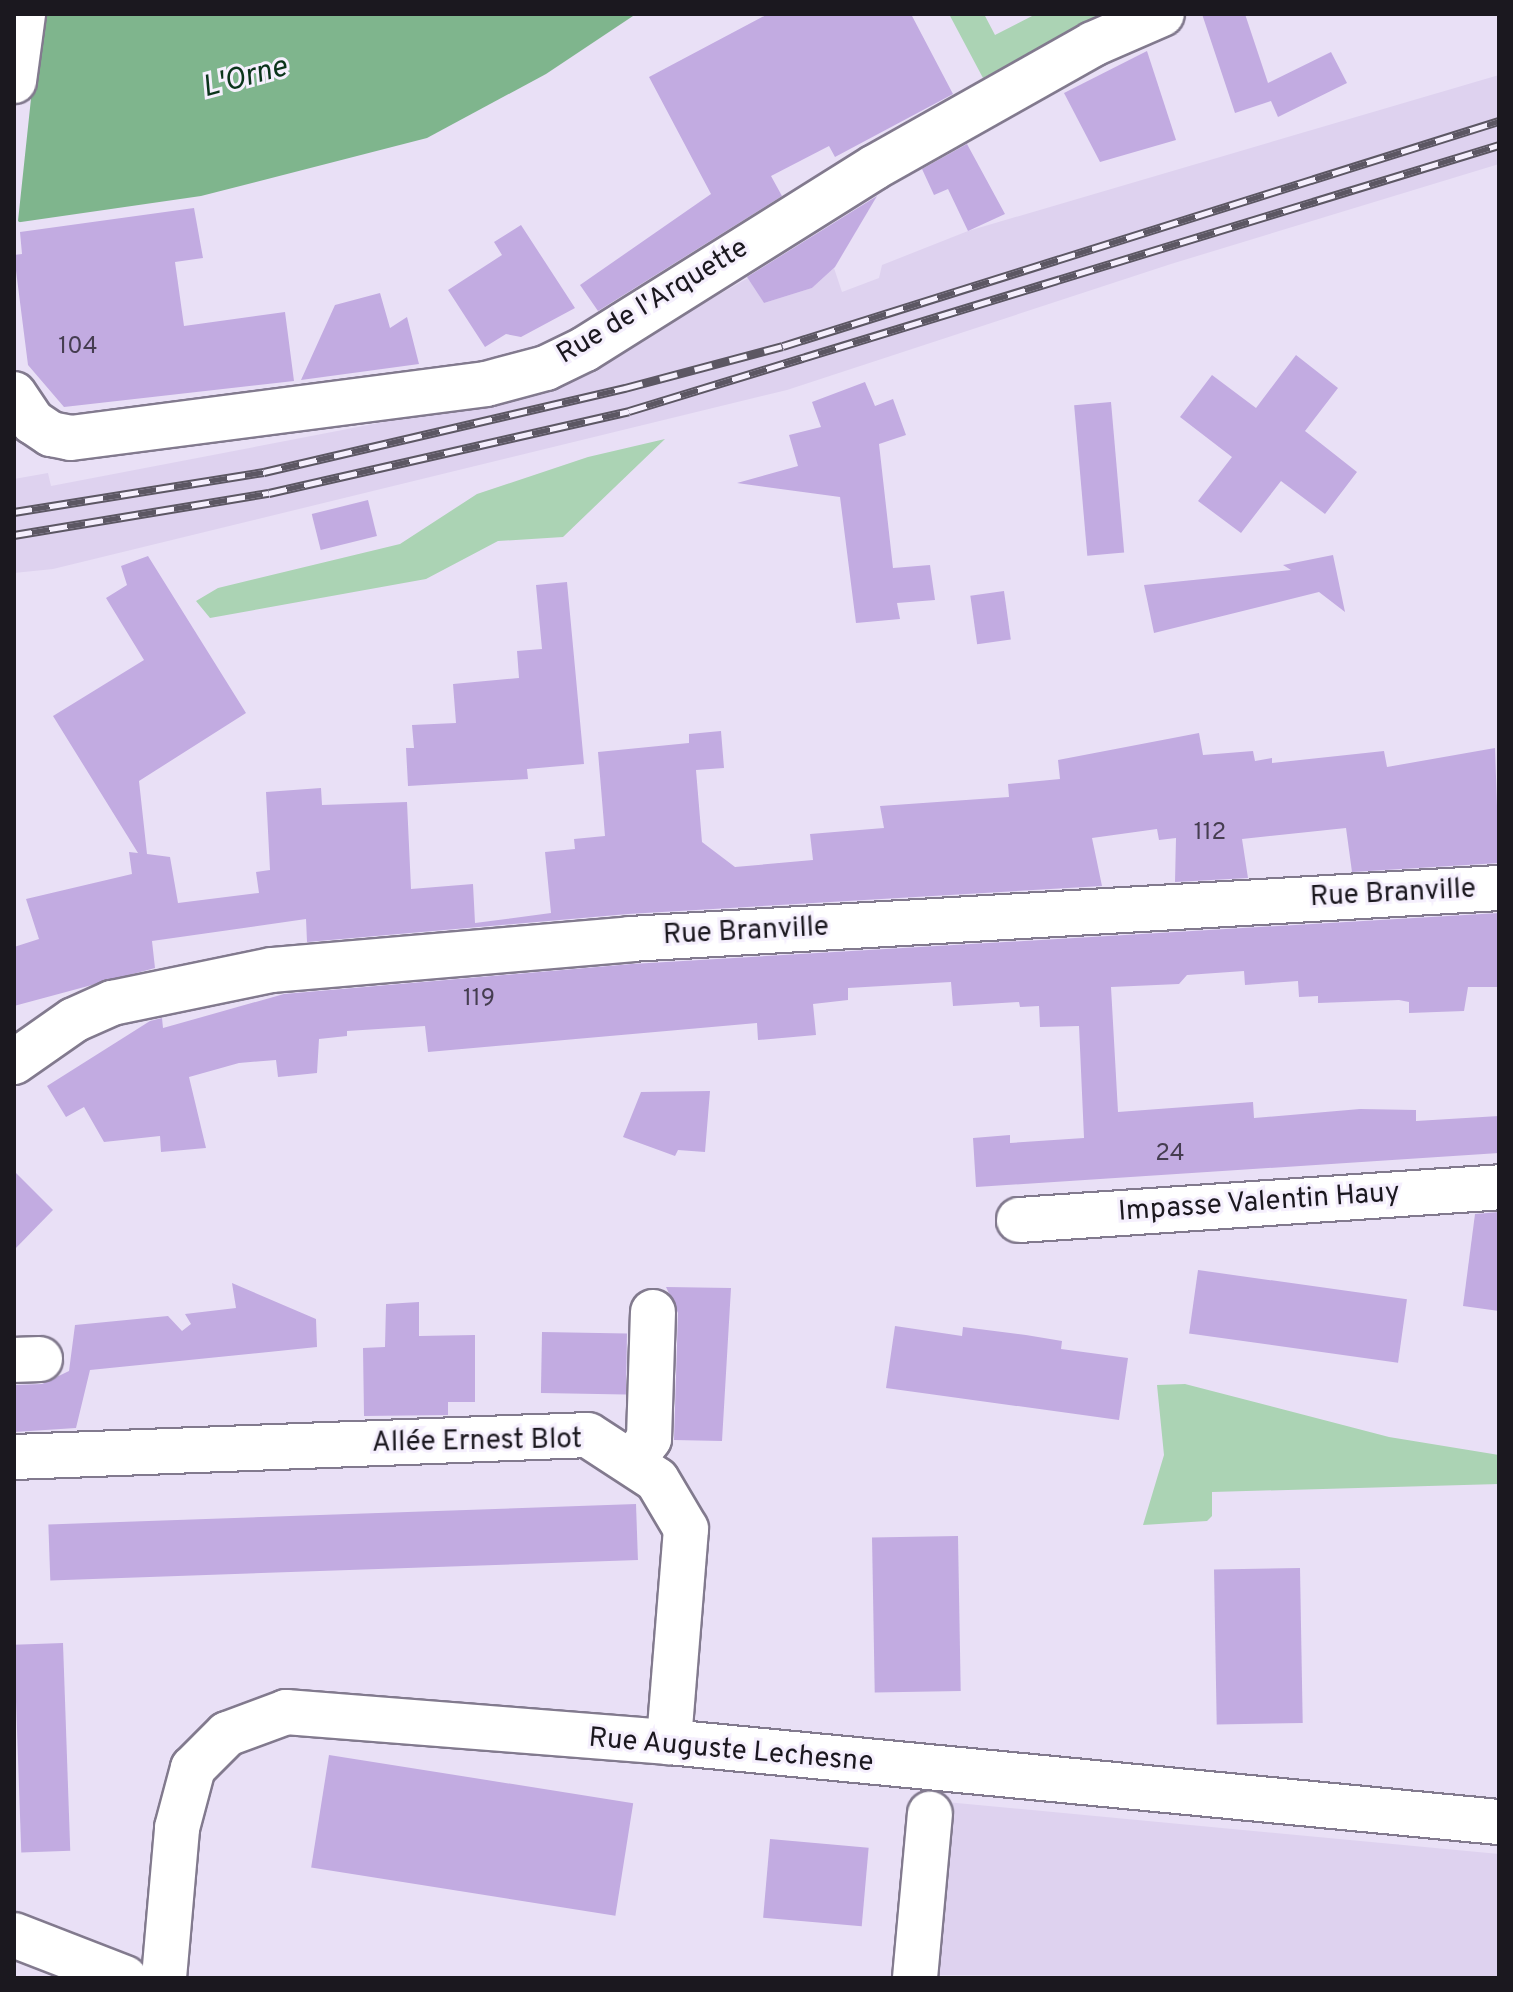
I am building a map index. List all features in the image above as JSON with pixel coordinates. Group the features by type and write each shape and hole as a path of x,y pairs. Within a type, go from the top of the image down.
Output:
{"street":[{"path":"14,81 23,14"},
{"name":"Rue de l'Arquette","path":"24,408 51,434 71,438 486,384 546,368 585,349 875,167 1093,44 1162,14"},
{"name":"Rue Branville","path":"14,1062 74,1020 112,1003 272,970 630,939 1499,888"},
{"name":"Impasse Valentin Hauy","path":"1019,1220 1499,1187"},
{"path":"632,1462 649,1439 653,1312"},
{"name":"Allée Ernest Blot","path":"14,1457 588,1435 657,1480 686,1529 669,1742"},
{"name":"Rue Auguste Lechesne","path":"164,1978 184,1793 208,1749 252,1721 286,1712 669,1742 1499,1822"},
{"path":"915,1978 930,1814"},
{"path":"14,1935 125,1978"}],"shaded area":[{"path":"949,14 984,14 995,35 1036,14 1105,14 983,78"},
{"path":"1499,75 1499,164 1171,264 787,390 53,569 14,573 14,479 48,473 51,486 551,390 748,278 764,303 812,288 834,268 842,292 879,278 882,265 968,231"},
{"path":"665,439 563,537 498,541 426,579 210,618 196,601 218,588 400,544 477,494 588,457"},
{"path":"1185,1384 1389,1437 1499,1455 1499,1484 1212,1492 1212,1516 1207,1521 1143,1525 1164,1455 1157,1385"},
{"path":"946,1802 1499,1854 1499,1978 933,1975"}],"water":[{"name":"L'Orne","path":"14,14 636,14 546,74 427,138 201,196 14,223"}],"pier":[{"path":"14,14 40,14 18,221 23,225 14,227"}],"building":[{"path":"768,14 911,14 953,94 835,157 829,146 771,176 782,196 598,311 580,285 711,194 649,77"},
{"path":"1202,14 1245,14 1268,83 1331,52 1347,83 1278,117 1271,101 1235,113"},
{"path":"1147,51 1176,140 1100,162 1064,93"},
{"path":"967,144 1005,214 968,231 948,189 934,195 922,169"},
{"path":"877,196 835,267 812,288 764,303 747,277"},
{"path":"194,208 203,258 175,262 184,326 285,312 294,381 64,407 28,365 14,255 22,254 20,232"},
{"path":"521,225 575,308 521,337 506,334 485,347 448,290 502,255 494,242"},
{"path":"380,293 390,328 407,317 419,364 301,380 335,305"},
{"path":"1296,355 1338,388 1305,431 1357,472 1325,514 1281,481 1241,533 1198,501 1232,457 1180,417 1212,375 1256,408"},
{"path":"865,382 875,406 893,399 906,435 879,444 893,568 930,565 935,600 897,603 900,619 856,623 840,497 737,483 798,466 789,435 821,427 812,402"},
{"path":"1111,402 1124,552 1087,556 1074,405"},
{"path":"368,500 377,536 321,550 312,514"},
{"path":"1333,555 1345,612 1319,592 1154,633 1144,585 1291,570 1283,565"},
{"path":"148,556 246,713 139,781 147,854 170,857 178,903 259,893 256,872 270,870 266,792 321,788 322,805 407,802 411,889 473,884 475,923 551,913 545,852 575,849 574,839 605,836 598,752 689,743 689,734 721,731 724,768 696,770 702,842 735,867 813,860 810,834 884,828 880,806 1009,797 1008,784 1060,779 1058,760 1199,733 1203,755 1253,751 1255,761 1272,758 1272,763 1384,751 1387,767 1495,748 1499,863 1352,872 1346,828 1242,839 1248,878 1175,882 1176,838 1159,840 1157,829 1092,838 1102,886 628,914 307,942 306,919 152,941 155,968 14,1006 14,947 39,939 26,899 132,874 129,852 138,853 53,716 144,660 106,598 127,585 121,566"},
{"path":"567,582 584,764 527,769 528,779 408,786 406,748 414,748 412,725 456,723 453,684 519,678 517,651 542,649 536,585"},
{"path":"1004,591 1011,640 977,644 970,596"},
{"path":"1499,913 1499,987 1468,987 1464,1011 1409,1013 1409,1002 1399,1000 1318,1003 1318,996 1299,997 1298,981 1245,985 1244,971 1187,975 1179,984 1111,987 1118,1112 1253,1102 1254,1118 1360,1109 1416,1110 1416,1121 1499,1116 1499,1153 976,1187 973,1138 1010,1135 1010,1143 1084,1138 1079,1026 1040,1027 1039,1006 1020,1007 1019,1002 953,1006 951,982 848,988 848,1000 813,1004 816,1035 758,1040 757,1023 428,1052 425,1026 347,1031 347,1036 319,1039 317,1073 278,1077 276,1060 239,1063 189,1077 206,1148 161,1152 160,1136 104,1142 84,1107 66,1117 47,1086 150,1021 162,1018 163,1028 284,994 632,964"},
{"path":"710,1091 705,1152 678,1150 675,1156 623,1137 641,1092"},
{"path":"14,1171 53,1210 14,1250"},
{"path":"1499,1212 1499,1311 1463,1306 1475,1214"},
{"path":"1198,1270 1407,1299 1398,1363 1189,1333"},
{"path":"232,1283 316,1319 317,1347 90,1370 76,1428 14,1432 14,1385 42,1384 69,1371 75,1325 168,1316 182,1331 191,1324 185,1314 236,1308"},
{"path":"666,1287 731,1288 722,1441 674,1440 678,1313"},
{"path":"419,1302 419,1336 475,1335 475,1402 448,1402 448,1415 364,1416 363,1348 385,1347 386,1304"},
{"path":"895,1326 962,1336 963,1327 1026,1335 1062,1341 1061,1349 1128,1358 1119,1420 886,1388"},
{"path":"542,1332 627,1333 626,1394 541,1393"},
{"path":"636,1504 638,1560 50,1580 48,1525"},
{"path":"958,1536 961,1691 875,1692 872,1538"},
{"path":"1300,1568 1303,1723 1217,1724 1214,1570"},
{"path":"63,1643 70,1851 21,1853 14,1645"},
{"path":"329,1755 633,1803 615,1916 311,1868"},
{"path":"770,1839 869,1848 862,1926 763,1918"}],"railway":[{"path":"14,512 264,472 625,388 783,346 1499,121"},
{"path":"14,535 269,493 629,411 1499,145"}]}
